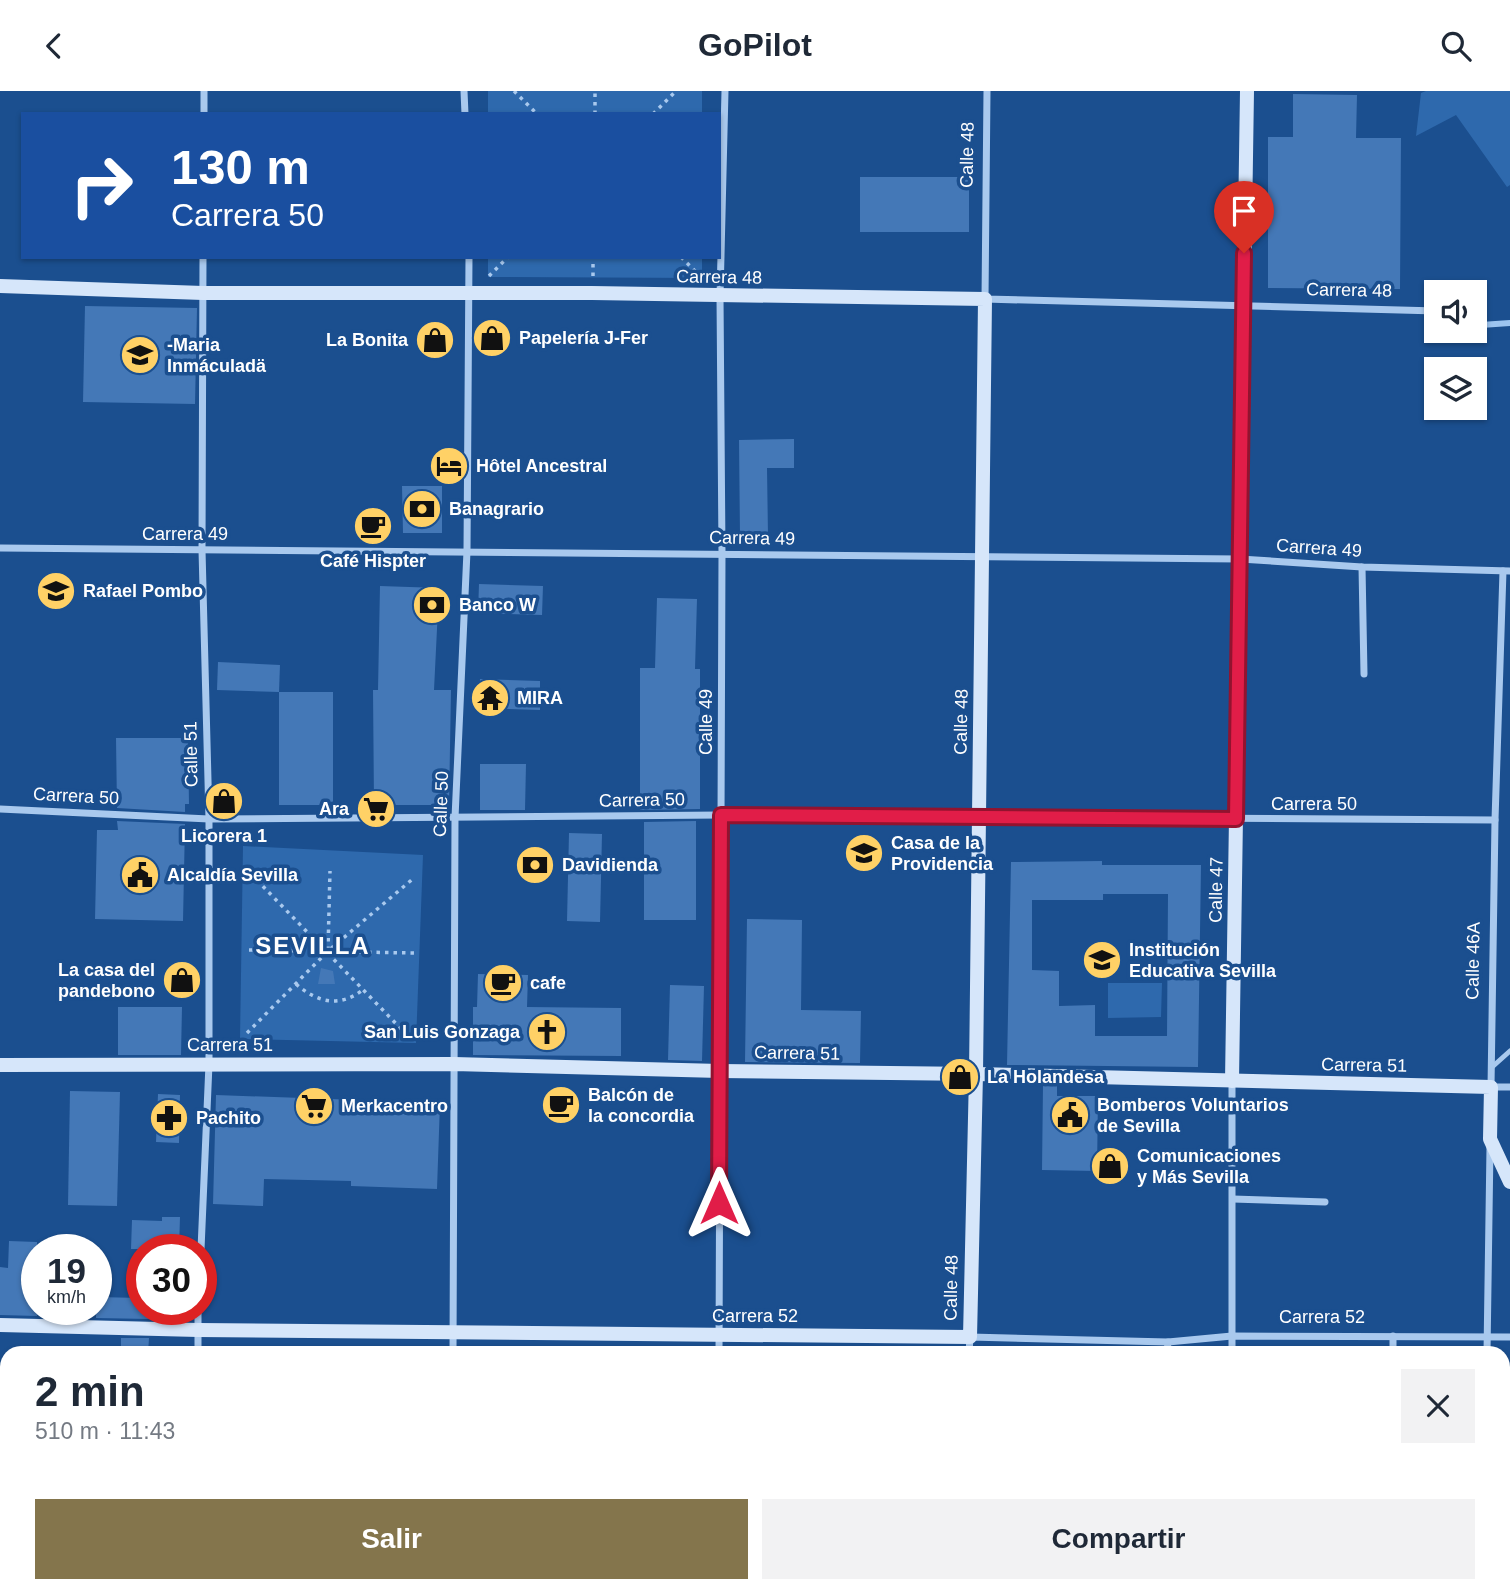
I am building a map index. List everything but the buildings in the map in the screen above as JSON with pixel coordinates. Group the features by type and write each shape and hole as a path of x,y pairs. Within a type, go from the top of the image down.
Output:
{"main road":[{"name":"Calle 47","path":"1232,1081 1247,91"},
{"name":"Carrera 48","path":"0,286 203,293 985,299"},
{"name":"Calle 48","path":"970,1337 976,1074 985,299"},
{"name":"Carrera 51","path":"0,1065 454,1065 1491,1087"},
{"name":"Calle 46A","path":"1490,1139 1491,1087"},
{"path":"1490,1139 1510,1182"},
{"name":"Carrera 52","path":"0,1325 198,1330 970,1337"}],"street":[{"path":"204,91 204,112"},
{"path":"464,91 465,112"},
{"name":"Calle 49","path":"719,1346 722,553 720,296 726,91"},
{"name":"Calle 48","path":"985,299 987,91"},
{"name":"Calle 51","path":"202,1234 209,1064 209,819 202,550 204,259"},
{"name":"Calle 50","path":"453,1346 455,818 467,551 469,259"},
{"name":"Carrera 48","path":"985,299 1424,311"},
{"name":"Carrera 49","path":"0,548 1240,559 1362,567 1506,571"},
{"path":"1362,567 1364,674"},
{"name":"Calle 46A","path":"1491,1087 1495,820 1506,571"},
{"name":"Carrera 50","path":"0,809 209,819 721,815 1495,820"},
{"name":"Calle 47","path":"1231,1346 1232,1081"},
{"name":"Carrera 51","path":"1491,1087 1510,1087"},
{"name":"Calle 46A","path":"1487,1346 1490,1139"},
{"path":"1233,1199 1325,1202"},
{"path":"198,1325 198,1346"},
{"name":"Carrera 52","path":"970,1337 1168,1342 1232,1336 1510,1337"},
{"path":"1393,1336 1393,1346"},
{"name":"Calle 48","path":"970,1337 970,1346"},
{"path":"1168,1342 1168,1346"}],"lane":[{"path":"1491,1068 1510,1051"}],"path":[{"path":"514,91 535,112"},
{"path":"595,91 595,112"},
{"path":"655,112 676,91"},
{"path":"328,951 330,871"},
{"path":"251,874 407,1035"},
{"path":"247,1033 328,951 415,877"},
{"path":"249,950 414,953"},
{"path":"296,984 308,995 332,1003 356,996 364,989"}],"shaded area":[{"path":"488,91 702,91 702,112 488,112"},
{"path":"1510,91 1510,185 1507,187 1456,115 1416,136 1421,93"},
{"path":"488,259 702,259 702,278 488,277"},
{"path":"243,846 423,855 416,1043 240,1039"},
{"path":"1108,983 1162,983 1161,1017 1108,1018"}],"waterway":[{"path":"1487,325 1510,323"}],"place":[{"name":"Papelería J-Fer","path":"492,338"},
{"name":"La Bonita","path":"435,340"},
{"name":"-Maria Inmáculadä","path":"140,355"},
{"name":"Hôtel Ancestral","path":"449,466"},
{"name":"Banagrario","path":"422,509"},
{"name":"Café Hispter","path":"373,526"},
{"name":"Rafael Pombo","path":"56,591"},
{"name":"Banco W","path":"432,605"},
{"name":"MIRA","path":"490,698"},
{"name":"Licorera 1","path":"224,801"},
{"name":"Ara","path":"376,809"},
{"name":"Casa de la Providencia","path":"864,853"},
{"name":"Davidienda","path":"535,865"},
{"name":"Alcaldía Sevilla","path":"140,875"},
{"name":"Institución Educativa Sevilla","path":"1102,960"},
{"name":"La casa del pandebono","path":"182,980"},
{"name":"cafe","path":"503,983"},
{"name":"San Luis Gonzaga","path":"547,1032"},
{"name":"La Holandesa","path":"960,1077"},
{"name":"Balcón de la concordia","path":"561,1105"},
{"name":"Merkacentro","path":"314,1106"},
{"name":"Bomberos Voluntarios de Sevilla","path":"1070,1115"},
{"name":"Pachito","path":"169,1118"},
{"name":"Comunicaciones y Más Sevilla","path":"1110,1166"}],"district":[{"name":"SEVILLA","path":"313,945"}],"route":[{"path":"719,1203 721,815 1236,819 1244,253"}]}
